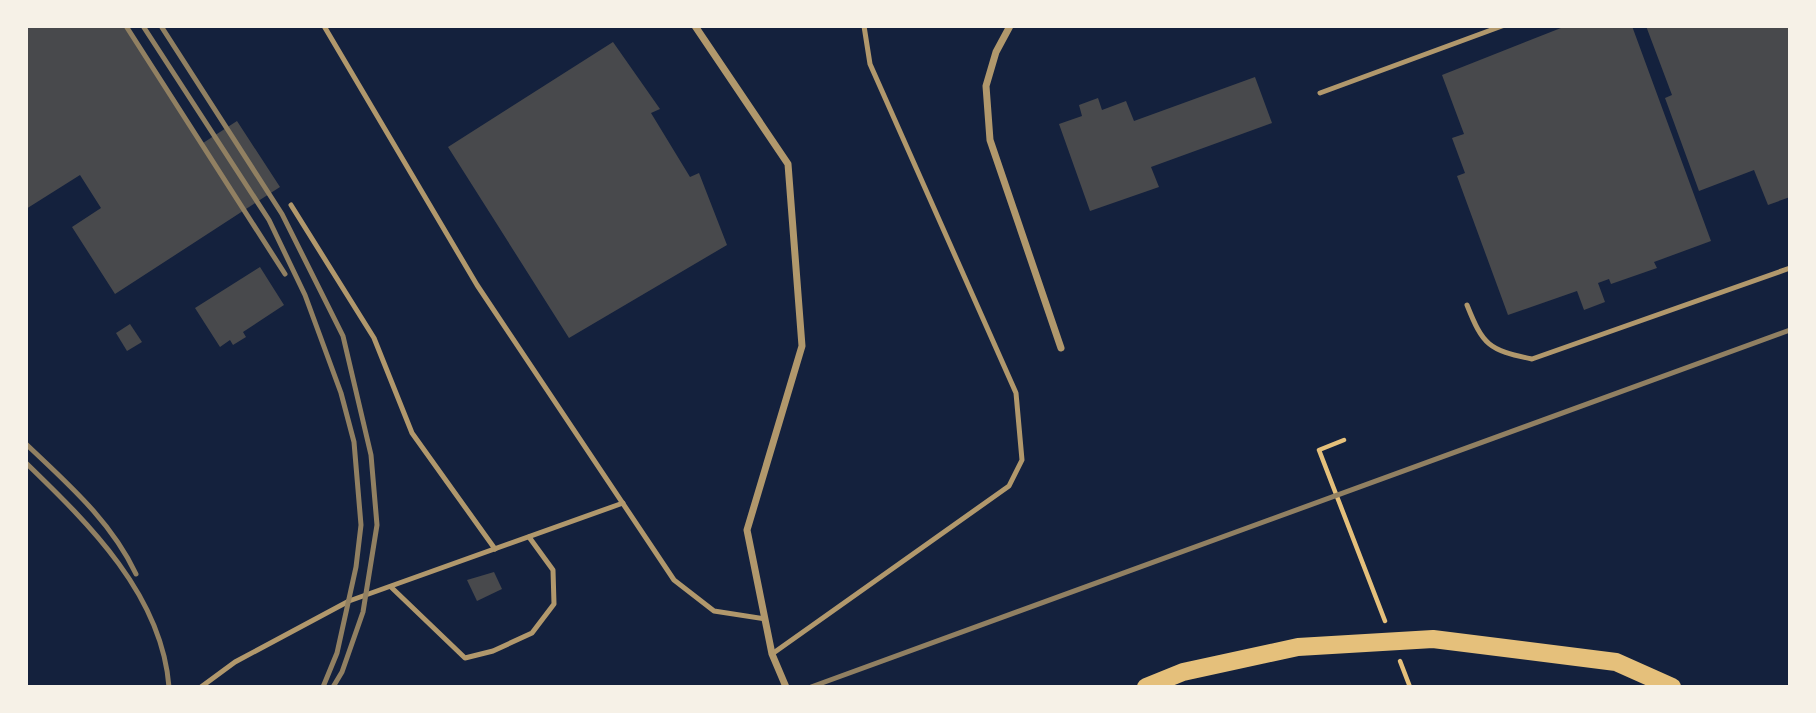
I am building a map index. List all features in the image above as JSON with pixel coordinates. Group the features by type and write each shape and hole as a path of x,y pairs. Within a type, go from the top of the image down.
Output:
{"main road":[{"path":"1146,687 1183,672 1298,648 1433,639 1616,662 1672,687"}],"street":[{"path":"695,26 788,164 802,346 747,530 772,654 786,687"},
{"path":"1010,26 996,52 986,86 990,140 1061,348"}],"lane":[{"path":"324,26 477,285 674,580 714,611 765,619"},
{"path":"772,654 1009,486 1022,460 1016,393 870,64 864,26"},
{"path":"1320,93 1502,26"},
{"path":"291,205 374,338 412,433 495,549"},
{"path":"1466,305 1480,337 1506,354 1532,359 1790,268"},
{"path":"201,687 235,663 349,601 623,503"},
{"path":"391,587 465,658 493,651 531,633 554,604 553,570 529,537"}],"path":[{"path":"1344,440 1319,450 1386,625"},
{"path":"1396,649 1410,687"}],"building":[{"path":"26,26 127,26 203,143 237,121 280,187 115,294 72,227 101,208 80,175 26,209"},
{"path":"1566,26 1632,26 1711,241 1654,262 1657,268 1611,284 1609,279 1598,283 1605,302 1584,310 1577,291 1508,315 1457,176 1465,173 1452,138 1464,134 1442,75"},
{"path":"1646,26 1790,26 1790,197 1768,205 1754,170 1699,191 1665,98 1672,95"},
{"path":"613,42 660,109 651,113 690,177 699,173 727,245 569,338 448,147"},
{"path":"1255,77 1272,123 1151,167 1159,187 1090,211 1059,124 1082,116 1079,105 1098,98 1102,110 1126,101 1134,121"},
{"path":"260,267 284,305 243,332 246,337 233,345 230,340 220,347 195,308"},
{"path":"130,324 142,342 127,351 116,333"},
{"path":"494,572 502,589 477,601 467,580"}],"railway":[{"path":"126,26 285,274"},
{"path":"143,26 269,220 305,295 341,393 354,442 361,525 356,567 337,653 323,687"},
{"path":"161,26 282,214 343,336 371,455 377,525 363,612 342,672 333,687"},
{"path":"811,687 1790,330"},
{"path":"26,444 101,520 136,574"},
{"path":"26,463 97,536 137,592 153,622 163,653 169,687"}]}
